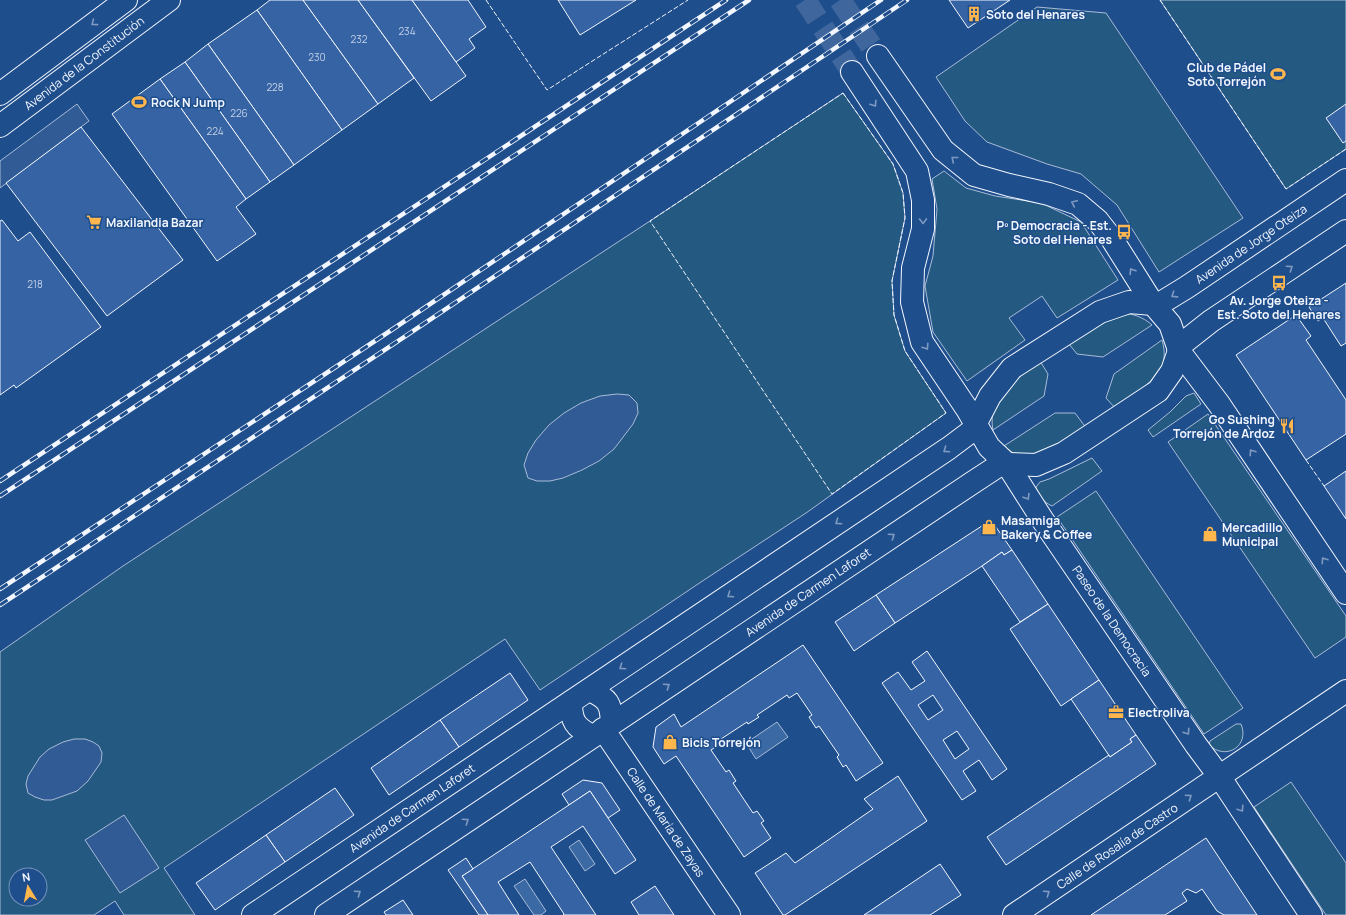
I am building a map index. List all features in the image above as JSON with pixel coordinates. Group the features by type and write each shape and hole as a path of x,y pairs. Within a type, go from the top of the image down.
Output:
{"street":[{"name":"Avenida de la Constitución","path":"0,94 126,0"},
{"name":"Avenida de la Constitución","path":"0,126 169,0"},
{"path":"878,56 943,150 974,175 1049,194 1078,204 1098,221 1112,239 1154,305 1170,324 1178,349 1219,404 1346,592"},
{"name":"Paseo de la Democracia","path":"852,72 917,171 923,200 923,229 913,268 912,302 922,342 977,425 988,447 1005,463 1196,745 1219,776 1311,915"},
{"name":"Avenida de Jorge Oteiza","path":"1154,305 1187,286 1346,180"},
{"path":"1005,463 1036,464 1064,453 1158,391 1172,371 1178,349 1211,321 1346,231"},
{"path":"977,425 990,396 1012,368 1100,312 1129,302 1154,305"},
{"name":"Avenida de Carmen Laforet","path":"253,915 949,448 977,425"},
{"name":"Avenida de Carmen Laforet","path":"326,915 602,729 972,483 1005,463"},
{"path":"571,702 571,714 574,723 582,731 602,729 611,710 608,702 599,694 590,690"},
{"path":"1219,776 1346,692"},
{"name":"Calle de María de Zayas","path":"602,729 729,915"},
{"name":"Calle de Rosalía de Castro","path":"1014,915 1219,776"}],"shaded area":[{"name":"Club de Pádel Soto Torrejón","path":"1160,0 1346,0 1346,149 1286,189"},
{"path":"1037,7 1106,13 1243,218 1159,272 1117,205 1081,174 1047,164 987,142 965,121 936,77"},
{"path":"843,93 893,164 903,193 905,218 892,281 894,315 905,351 946,413 806,513 540,690 505,639 164,868 195,915 124,915 115,901 94,915 0,915 0,652 123,566"},
{"path":"77,104 89,121 0,188 0,161"},
{"path":"944,171 966,188 995,196 1041,203 1081,222 1118,280 1057,318 1042,296 1009,318 1025,340 967,381 933,332 925,286 933,256 937,209 932,179"},
{"path":"1130,314 1142,318 1152,325 1103,357 1077,354 1069,344 1105,322"},
{"path":"1162,340 1164,356 1161,368 1157,374 1147,385 1116,409 1106,398 1114,374"},
{"path":"1040,361 1048,374 1044,396 993,430 992,419 994,408 999,399 1014,382"},
{"path":"1194,393 1201,404 1153,437 1148,430 1170,412 1186,396"},
{"path":"617,394 629,395 637,403 638,413 633,424 614,449 599,461 563,478 550,481 537,481 528,478 524,465 528,453 536,440 549,425 564,413 581,403 600,396"},
{"path":"1055,413 1075,413 1087,429 1034,456 1013,453 1004,446"},
{"path":"1208,414 1346,616 1346,637 1315,658 1168,442"},
{"path":"1092,458 1102,471 1052,506 1046,503 1038,493 1036,487 1040,482"},
{"path":"1096,491 1243,708 1204,734 1057,517"},
{"path":"777,722 788,737 756,759 746,743"},
{"path":"1236,724 1241,724 1243,732 1242,739 1235,749 1222,752 1209,745 1210,741"},
{"path":"74,739 85,739 93,742 99,746 102,753 101,762 88,781 77,791 52,800 44,800 28,793 26,784 28,776 40,757 49,749 63,742"},
{"path":"1291,782 1346,863 1346,915 1326,915 1254,807"},
{"path":"124,815 159,868 120,893 85,840"},
{"path":"579,840 595,864 585,871 569,847"},
{"path":"525,879 546,911 541,915 534,915 514,886"}],"building":[{"path":"270,0 303,0 378,104 342,130 257,10"},
{"path":"303,0 358,0 414,78 378,104"},
{"path":"358,0 412,0 466,76 431,101"},
{"path":"412,0 468,0 486,27 469,39 475,48 456,62"},
{"path":"558,0 636,0 580,35"},
{"name":"Soto del Henares","path":"949,0 1010,0 968,28"},
{"path":"257,10 342,130 294,165 208,44"},
{"path":"208,44 294,165 270,182 185,62"},
{"path":"185,62 270,182 246,199 160,79"},
{"path":"160,79 246,199 236,207 256,234 217,261 112,114"},
{"path":"1346,104 1346,141 1343,143 1326,118"},
{"name":"Maxilandia Bazar","path":"81,127 183,260 107,316 6,183"},
{"path":"2,220 18,241 30,232 101,327 16,388 14,385 0,395 0,221"},
{"path":"1346,283 1346,343 1341,346 1323,318 1318,321 1309,307"},
{"path":"1296,315 1311,336 1306,340 1346,400 1346,434 1306,460 1236,355"},
{"path":"1346,471 1346,519 1324,486"},
{"path":"991,520 1012,550 1004,555 1002,552 895,623 876,595"},
{"path":"1012,550 1048,604 1020,622 982,566 1002,552 1004,555"},
{"path":"876,595 895,623 854,651 835,622"},
{"path":"1048,604 1099,680 1061,706 1010,629"},
{"path":"803,645 883,763 856,781 846,765 843,767 837,757 839,755 819,726 816,728 809,717 812,715 797,693 789,698 787,695 757,715 759,717 748,724 747,722 718,741 720,744 711,750 726,772 729,770 736,781 733,783 753,813 757,811 764,821 761,823 771,838 744,857 676,756 664,764 653,747 656,727 674,714 681,727"},
{"path":"927,651 1007,769 992,780 979,760 963,771 976,791 962,800 882,683 898,672 911,690 925,681 912,662","holes":["933,695 943,710 928,720 918,705","957,731 969,749 955,759 943,740"]},
{"path":"510,673 528,700 459,747 440,720"},
{"path":"1099,680 1136,735 1130,739 1132,742 1110,757 1071,699"},
{"path":"440,720 459,747 389,795 371,768"},
{"path":"1136,735 1156,764 1006,865 987,837 1109,755 1110,757 1132,742 1130,739"},
{"path":"898,776 927,821 783,915 755,873 786,853 795,863 873,809 864,799"},
{"path":"583,780 602,783 620,810 608,818 590,791 569,805 562,794"},
{"path":"335,788 354,815 285,862 266,835"},
{"path":"590,791 636,860 615,874 583,826 551,847 596,915 563,915 564,914 530,862 498,882 519,915 488,915 462,876"},
{"path":"266,835 285,862 215,910 196,883"},
{"path":"1206,838 1257,915 1224,915 1217,911 1202,889 1196,893 1187,889 1182,893 1187,901 1165,915 1091,915"},
{"path":"466,858 473,869 462,876 488,915 479,915 448,870"},
{"path":"940,864 961,895 930,915 864,915"},
{"path":"655,886 674,915 639,915 631,902"},
{"path":"403,900 413,915 386,915 384,912"}],"tunnel":[{"path":"805,0 852,72"},
{"path":"840,0 878,56"}],"railway":[{"path":"0,481 726,0"},
{"path":"0,496 749,0"},
{"path":"0,589 393,329 881,0"},
{"path":"0,605 401,339 907,0"}],"fence":[{"path":"486,0 547,90 688,0"},
{"path":"1160,0 1286,189 1346,149"},
{"path":"843,93 893,164 903,193 905,218 892,281 894,315 905,351 946,413 832,494 650,221 843,93"},
{"path":"1306,460 1324,486"}],"place":[{"name":"Soto del Henares","path":"974,14"},
{"name":"Club de Pádel Soto Torrejón","path":"1278,74"},
{"name":"Rock N Jump","path":"139,102"},
{"name":"Maxilandia Bazar","path":"94,222"},
{"name":"Pº Democracia - Est. Soto del Henares","path":"1124,232"},
{"name":"Av. Jorge Oteiza - Est. Soto del Henares","path":"1279,283"},
{"name":"Go Sushing Torrejón de Ardoz","path":"1287,426"},
{"name":"Masamiga Bakery & Coffee","path":"989,527"},
{"name":"Mercadillo Municipal","path":"1210,534"},
{"name":"Electroliva","path":"1116,712"},
{"name":"Bicis Torrejón","path":"670,742"}]}
